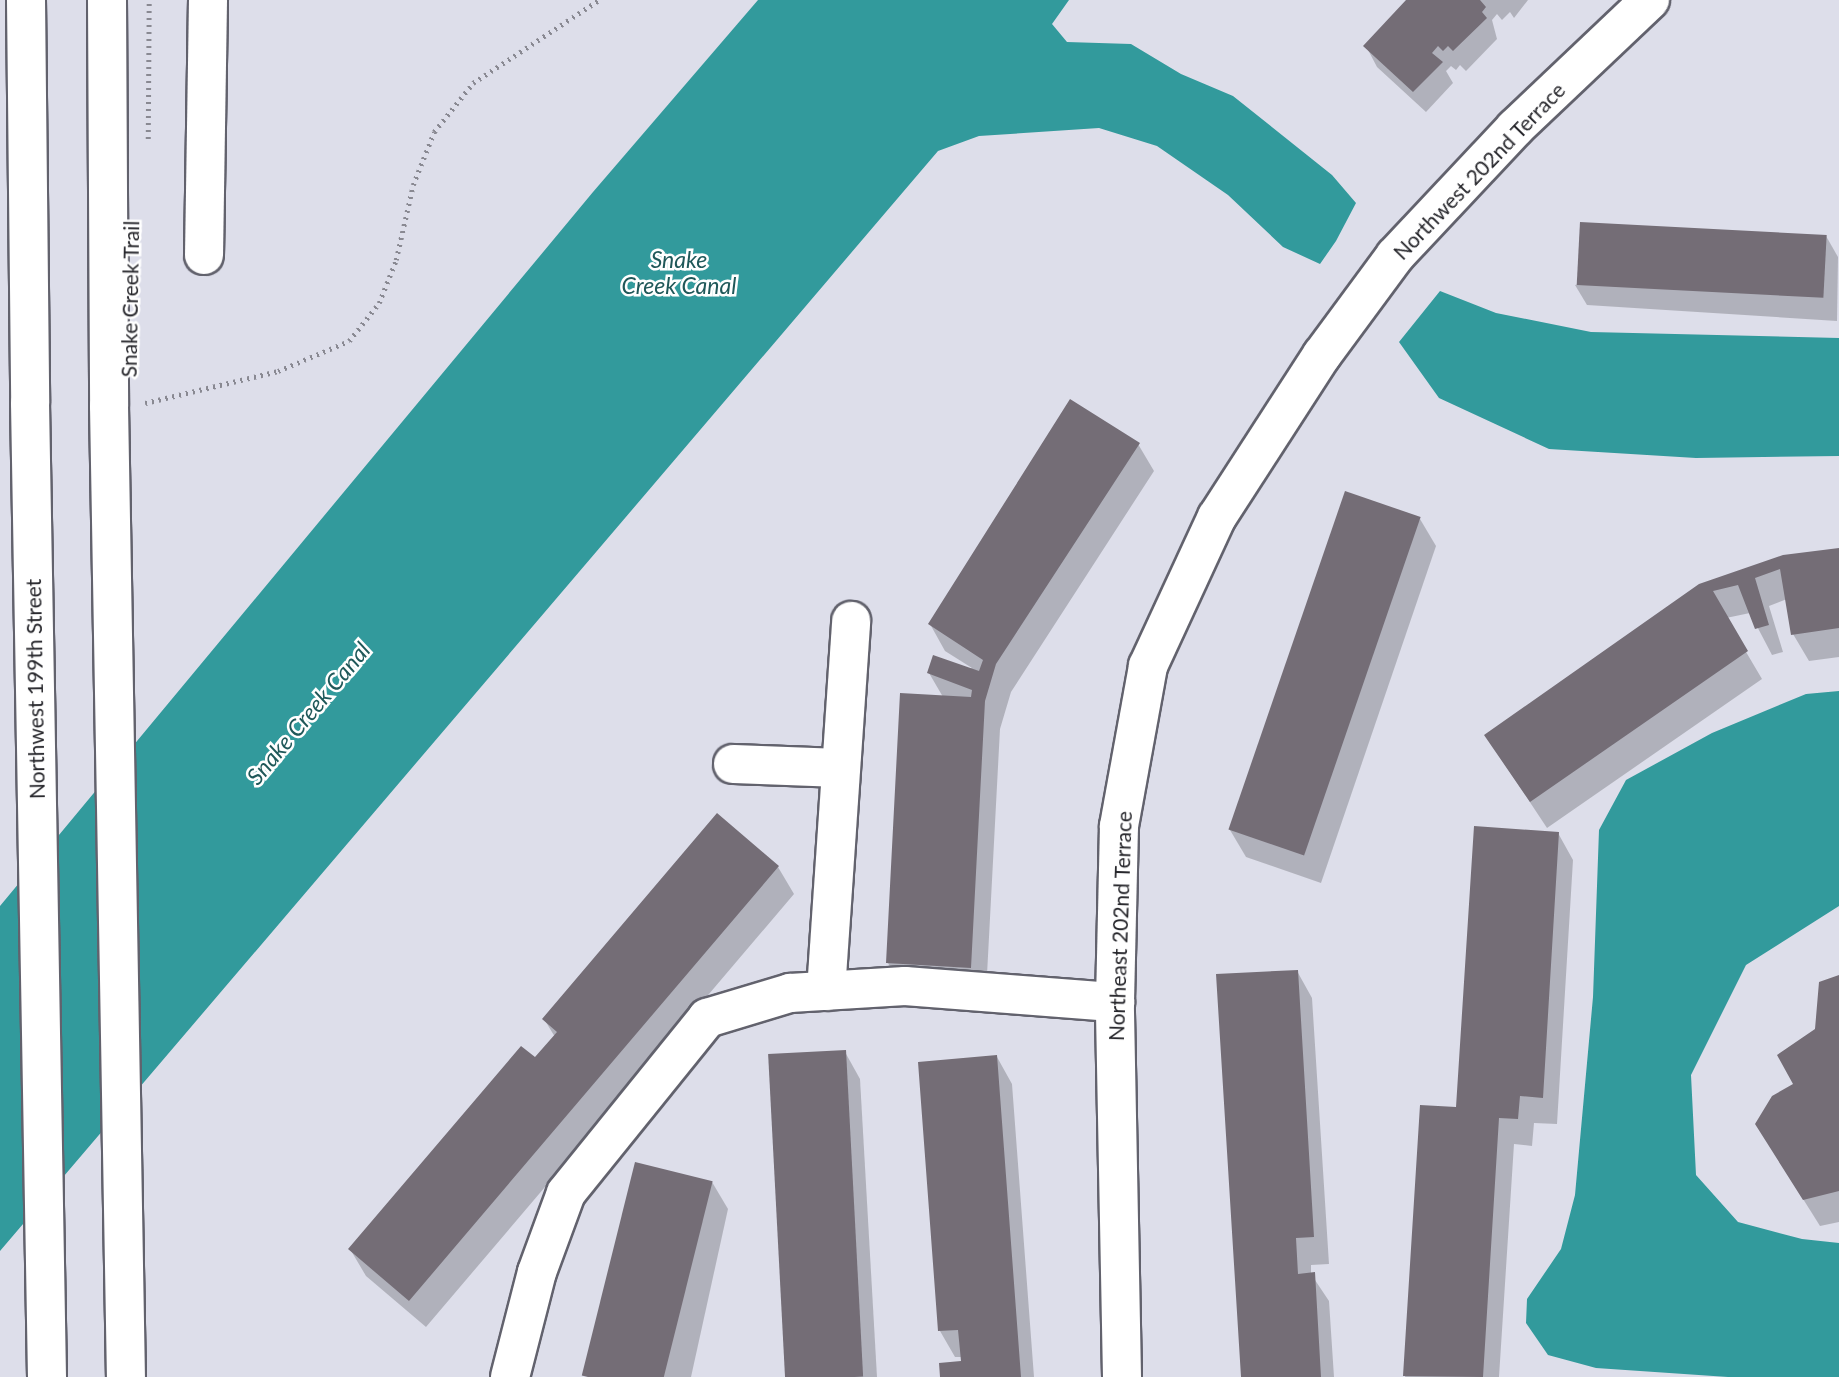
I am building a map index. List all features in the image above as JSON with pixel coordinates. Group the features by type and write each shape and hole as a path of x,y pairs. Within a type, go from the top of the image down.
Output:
{"main road":[{"name":"Northwest 199th Street","path":"26,0 47,1377"},
{"path":"107,0 114,705 126,1377"},
{"path":"204,255 208,0"},
{"name":"Northwest 202nd Terrace","path":"1322,355 1395,256 1515,128 1650,0"},
{"name":"Northeast 202nd Terrace","path":"1122,1377 1115,1002 1119,826 1148,666 1217,517 1322,355"},
{"path":"826,991 851,621"},
{"path":"733,764 841,768"},
{"path":"510,1377 537,1272 566,1193 707,1018 790,993 905,986 1115,1002"}],"path":[{"path":"148,153 149,0"},
{"name":"Snake Creek Trail","path":"145,390 145,403 278,371 349,341 379,303 396,260 413,185 434,132 473,83 598,0"}],"water":[{"name":"Snake Creek Canal","path":"758,0 1069,0 1052,24 1067,42 1131,44 1181,74 1233,96 1332,175 1356,203 1320,264 1283,247 1228,195 1157,146 1099,128 979,136 938,151 0,1251 0,906 593,192"},
{"path":"1440,291 1496,313 1591,332 1839,338 1839,456 1696,458 1549,449 1439,398 1399,342"},
{"path":"1839,691 1839,906 1746,965 1691,1075 1696,1175 1738,1222 1802,1239 1839,1243 1839,1377 1728,1377 1596,1368 1548,1355 1526,1323 1527,1299 1561,1249 1575,1195 1593,997 1599,830 1626,780 1712,733 1806,694"}],"building":[{"path":"1406,0 1480,0 1486,7 1482,12 1487,18 1453,51 1448,46 1443,51 1438,46 1432,53 1443,62 1413,92 1363,46"},
{"path":"1580,222 1827,235 1823,298 1577,285"},
{"path":"1070,399 1140,443 996,664 985,701 971,968 886,963 900,693 971,697 972,690 927,673 933,655 979,671 983,660 928,624"},
{"path":"1345,491 1421,517 1304,856 1228,829"},
{"path":"1839,548 1839,628 1791,635 1780,569 1755,578 1769,625 1755,629 1738,585 1713,591 1748,651 1530,802 1484,735 1699,584 1783,555"},
{"path":"717,813 779,866 409,1301 348,1249 521,1046 535,1057 557,1032 542,1019"},
{"path":"1474,826 1559,832 1543,1098 1520,1096 1518,1119 1499,1118 1483,1377 1403,1376 1420,1105 1456,1107"},
{"path":"1298,970 1314,1237 1296,1238 1298,1274 1315,1272 1321,1377 1241,1377 1216,974"},
{"path":"1839,975 1839,1191 1803,1200 1755,1124 1772,1096 1793,1084 1777,1055 1815,1029 1819,982"},
{"path":"846,1050 863,1377 785,1377 768,1054"},
{"path":"997,1055 1021,1377 940,1377 939,1363 961,1361 958,1330 938,1331 918,1062"},
{"path":"635,1162 713,1181 664,1377 582,1375"}]}
